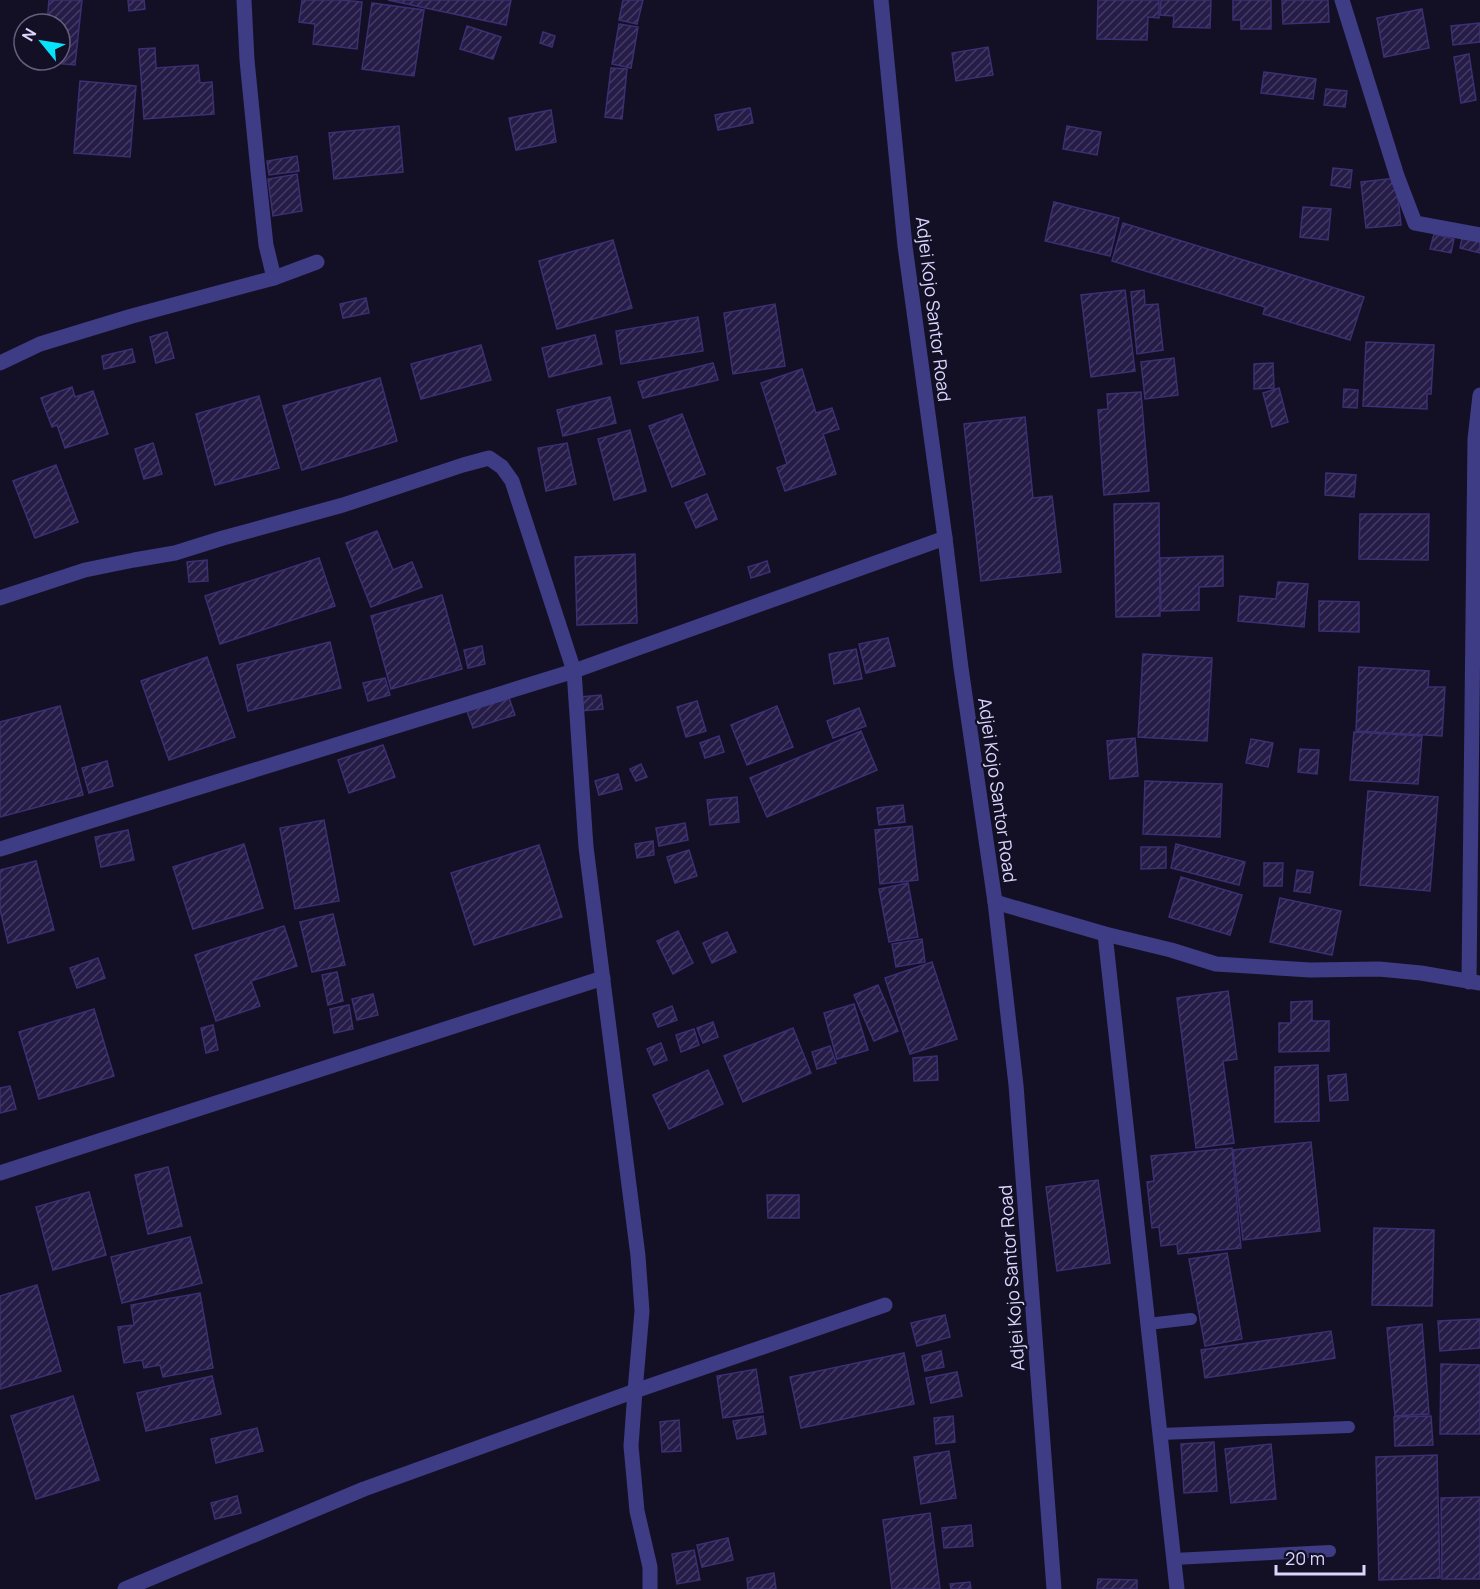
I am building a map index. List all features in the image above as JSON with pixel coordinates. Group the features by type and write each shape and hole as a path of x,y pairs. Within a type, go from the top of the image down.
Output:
{"street":[{"path":"244,0 247,60 258,171 266,245 274,278"},
{"name":"Adjei Kojo Santor Road","path":"881,0 905,246 961,668 995,902 1016,1085 1054,1589"},
{"path":"1342,0 1397,176 1415,223 1480,235"},
{"path":"0,363 40,344 132,316 274,278 317,262"},
{"path":"995,902 1216,964 1310,970 1379,969 1475,982 1475,439 1480,395"},
{"path":"0,598 86,570 176,553 343,505 489,458 502,467 512,481 574,671 586,847 638,1256 642,1311 631,1446 637,1511 650,1567 650,1589"},
{"path":"0,849 574,671 945,538"},
{"path":"1105,934 1177,1589"},
{"path":"0,1173 603,978"},
{"path":"125,1589 364,1489 635,1391 885,1305"}],"lane":[{"path":"1148,1324 1191,1319"},
{"path":"1160,1434 1349,1427"},
{"path":"1174,1559 1330,1551"}],"building":[{"path":"49,0 82,0 75,65 72,65 72,12 48,12"},
{"path":"128,0 144,0 145,9 129,11"},
{"path":"302,0 362,2 357,49 313,44 315,24 299,22"},
{"path":"388,0 511,0 506,25"},
{"path":"623,0 643,0 637,24 619,20"},
{"path":"1098,0 1159,0 1159,18 1148,17 1147,40 1097,39"},
{"path":"1161,0 1211,0 1210,28 1173,27 1174,16 1160,15"},
{"path":"1233,0 1271,0 1271,29 1241,29 1241,20 1233,20"},
{"path":"1282,0 1328,0 1329,22 1283,24"},
{"path":"372,3 424,10 414,76 362,69"},
{"path":"1422,9 1429,48 1384,57 1377,18"},
{"path":"1480,23 1480,42 1453,45 1451,26"},
{"path":"619,24 638,27 631,68 612,64"},
{"path":"467,26 501,37 493,59 460,49"},
{"path":"543,32 555,36 552,47 540,43"},
{"path":"988,47 993,75 956,81 952,53"},
{"path":"155,48 156,68 198,65 200,83 212,82 214,114 144,119 139,49"},
{"path":"1469,54 1476,100 1461,103 1454,57"},
{"path":"611,68 627,69 622,119 605,117"},
{"path":"1264,72 1316,79 1313,99 1261,93"},
{"path":"80,81 136,86 130,157 74,153"},
{"path":"1326,89 1347,91 1345,107 1324,105"},
{"path":"750,108 753,123 718,130 715,115"},
{"path":"551,110 556,142 516,150 509,118"},
{"path":"399,126 403,172 334,179 329,133"},
{"path":"1067,126 1101,132 1097,155 1063,149"},
{"path":"297,156 299,171 269,175 267,161"},
{"path":"1333,168 1352,170 1350,188 1331,185"},
{"path":"297,174 302,211 273,216 268,179"},
{"path":"1396,178 1401,225 1366,228 1361,182"},
{"path":"1054,202 1119,218 1110,256 1045,241"},
{"path":"1303,207 1331,209 1328,240 1300,237"},
{"path":"1123,223 1364,297 1350,340 1263,314 1265,307 1112,261"},
{"path":"1434,234 1454,239 1451,253 1430,249"},
{"path":"1463,234 1480,238 1480,253 1460,248"},
{"path":"613,240 632,308 557,329 539,261"},
{"path":"1125,290 1135,371 1091,377 1081,295"},
{"path":"1144,290 1145,305 1158,304 1163,350 1137,354 1131,292"},
{"path":"366,298 369,313 343,318 340,304"},
{"path":"775,304 785,366 733,374 724,313"},
{"path":"698,317 703,351 621,364 616,331"},
{"path":"167,332 174,358 156,363 150,337"},
{"path":"595,335 602,364 549,377 542,348"},
{"path":"1366,342 1434,345 1431,394 1427,394 1427,409 1363,406"},
{"path":"481,345 491,380 421,399 411,364"},
{"path":"132,349 135,362 104,369 102,356"},
{"path":"1174,358 1178,395 1145,399 1141,362"},
{"path":"713,363 718,380 643,398 638,382"},
{"path":"1273,363 1274,388 1254,389 1254,364"},
{"path":"802,369 816,413 832,408 839,429 823,434 836,474 785,491 777,468 787,464 761,383"},
{"path":"380,378 397,441 302,470 283,406"},
{"path":"72,387 75,397 93,391 108,434 65,448 57,425 52,427 41,398"},
{"path":"1279,388 1288,422 1272,427 1263,393"},
{"path":"1344,389 1358,390 1357,408 1343,407"},
{"path":"1141,392 1149,491 1104,495 1098,410 1108,409 1107,394"},
{"path":"259,396 279,468 215,485 196,414"},
{"path":"610,397 616,423 563,436 557,410"},
{"path":"682,414 705,474 672,487 649,426"},
{"path":"1025,417 1033,498 1052,496 1061,572 981,581 964,424"},
{"path":"630,430 646,491 614,500 598,439"},
{"path":"153,443 162,474 144,479 135,449"},
{"path":"567,443 576,484 546,491 538,448"},
{"path":"56,465 78,522 35,538 13,481"},
{"path":"1326,473 1356,475 1354,497 1325,495"},
{"path":"707,494 717,519 696,528 685,503"},
{"path":"1159,503 1160,616 1116,617 1114,504"},
{"path":"1360,514 1429,514 1428,560 1359,559"},
{"path":"377,531 393,570 412,562 422,587 371,607 346,543"},
{"path":"635,554 637,623 577,625 575,557"},
{"path":"1223,556 1223,586 1199,587 1199,610 1161,611 1160,558"},
{"path":"319,558 335,606 220,644 205,596"},
{"path":"207,560 208,581 189,582 187,562"},
{"path":"767,561 770,572 751,578 748,567"},
{"path":"1278,582 1308,584 1304,627 1238,621 1240,596 1276,599"},
{"path":"442,595 462,669 391,689 371,616"},
{"path":"1319,601 1359,602 1359,632 1319,631"},
{"path":"888,638 895,666 866,673 859,644"},
{"path":"330,642 341,688 248,711 237,665"},
{"path":"482,646 485,664 468,668 464,650"},
{"path":"856,649 862,679 834,684 829,654"},
{"path":"1143,654 1212,658 1207,741 1138,737"},
{"path":"207,657 235,737 169,760 141,681"},
{"path":"1359,667 1429,671 1428,687 1445,687 1442,736 1356,731"},
{"path":"385,678 390,695 368,701 363,683"},
{"path":"601,695 603,709 581,711 580,697"},
{"path":"509,698 515,715 473,728 467,711"},
{"path":"697,701 706,731 686,737 677,707"},
{"path":"60,706 83,795 0,817 0,722"},
{"path":"777,706 793,747 747,765 731,725"},
{"path":"859,708 866,726 833,738 827,721"},
{"path":"861,731 877,770 767,817 750,778"},
{"path":"1354,732 1422,736 1418,784 1350,780"},
{"path":"719,736 724,752 705,758 700,743"},
{"path":"1135,738 1138,776 1110,779 1107,741"},
{"path":"1251,739 1273,743 1268,767 1246,763"},
{"path":"383,745 395,777 349,793 338,760"},
{"path":"1300,749 1319,750 1317,774 1298,772"},
{"path":"107,761 113,786 89,793 82,768"},
{"path":"641,764 647,777 636,781 630,769"},
{"path":"618,774 622,789 599,795 595,781"},
{"path":"1145,781 1222,784 1220,837 1143,834"},
{"path":"1368,791 1438,797 1430,891 1360,885"},
{"path":"737,797 739,822 710,825 707,800"},
{"path":"903,805 905,822 879,825 877,808"},
{"path":"324,820 339,901 295,909 280,828"},
{"path":"685,823 688,840 659,846 656,828"},
{"path":"912,826 918,880 880,884 875,830"},
{"path":"128,830 134,860 101,867 95,837"},
{"path":"653,841 654,855 637,858 635,844"},
{"path":"244,844 263,908 193,929 173,867"},
{"path":"1176,844 1245,862 1239,885 1171,868"},
{"path":"539,845 562,917 474,945 451,873"},
{"path":"1141,847 1166,847 1166,868 1141,869"},
{"path":"689,850 697,876 675,883 667,857"},
{"path":"36,861 54,930 8,943 0,909 0,870"},
{"path":"1264,863 1283,863 1282,886 1264,886"},
{"path":"1297,870 1313,872 1310,893 1294,891"},
{"path":"1181,877 1242,895 1230,935 1169,917"},
{"path":"908,883 918,937 889,942 879,889"},
{"path":"1280,898 1341,911 1332,955 1270,942"},
{"path":"333,914 345,965 312,972 300,922"},
{"path":"284,926 297,966 251,981 260,1006 216,1021 195,955"},
{"path":"678,931 693,963 673,974 657,941"},
{"path":"727,932 736,952 712,963 703,943"},
{"path":"922,939 925,962 896,967 892,944"},
{"path":"98,958 105,978 77,988 70,968"},
{"path":"932,962 957,1039 910,1054 885,978"},
{"path":"337,972 343,1001 328,1005 322,975"},
{"path":"878,985 898,1031 874,1041 854,995"},
{"path":"1228,991 1237,1059 1223,1061 1234,1143 1196,1148 1177,998"},
{"path":"373,994 378,1015 357,1020 352,999"},
{"path":"1312,1001 1312,1021 1329,1021 1329,1051 1279,1052 1279,1023 1291,1023 1291,1002"},
{"path":"854,1004 868,1050 837,1059 824,1013"},
{"path":"349,1005 353,1029 334,1033 330,1009"},
{"path":"672,1006 677,1020 658,1027 653,1014"},
{"path":"94,1009 114,1076 39,1099 19,1032"},
{"path":"713,1022 718,1037 703,1043 697,1028"},
{"path":"213,1025 218,1050 206,1053 201,1028"},
{"path":"793,1028 811,1073 743,1102 724,1056"},
{"path":"694,1029 699,1045 681,1052 676,1035"},
{"path":"661,1043 667,1060 654,1065 647,1049"},
{"path":"830,1046 836,1063 817,1069 812,1052"},
{"path":"937,1056 938,1080 914,1081 913,1058"},
{"path":"1318,1065 1319,1121 1275,1122 1275,1067"},
{"path":"708,1070 723,1104 669,1129 653,1095"},
{"path":"1346,1074 1348,1100 1330,1101 1328,1076"},
{"path":"10,1086 16,1109 0,1113 0,1088"},
{"path":"1311,1142 1320,1231 1243,1240 1233,1150"},
{"path":"1232,1148 1241,1248 1178,1254 1177,1244 1161,1246 1159,1227 1152,1228 1147,1182 1154,1181 1151,1156"},
{"path":"168,1167 182,1226 148,1234 135,1175"},
{"path":"1098,1180 1110,1263 1057,1271 1046,1187"},
{"path":"89,1192 106,1255 53,1270 36,1207"},
{"path":"767,1195 799,1195 799,1218 768,1218"},
{"path":"1374,1228 1434,1230 1432,1306 1372,1305"},
{"path":"190,1237 202,1283 122,1303 111,1257"},
{"path":"1227,1253 1242,1339 1205,1346 1189,1259"},
{"path":"37,1285 61,1371 0,1389 0,1296"},
{"path":"200,1293 213,1368 163,1377 160,1365 144,1368 142,1360 124,1363 118,1327 134,1325 131,1305"},
{"path":"945,1315 950,1337 917,1346 911,1323"},
{"path":"1480,1319 1480,1348 1440,1351 1438,1321"},
{"path":"1422,1324 1429,1414 1395,1416 1387,1328"},
{"path":"1331,1331 1335,1358 1205,1378 1201,1350"},
{"path":"941,1351 944,1367 925,1371 922,1356"},
{"path":"904,1353 914,1404 801,1428 790,1377"},
{"path":"1441,1364 1480,1365 1480,1434 1440,1434"},
{"path":"756,1369 763,1412 723,1418 717,1376"},
{"path":"957,1372 962,1396 931,1403 926,1378"},
{"path":"212,1376 221,1414 146,1431 137,1393"},
{"path":"73,1396 99,1480 36,1499 11,1416"},
{"path":"763,1416 766,1434 737,1439 733,1421"},
{"path":"953,1416 955,1442 936,1444 934,1418"},
{"path":"1431,1416 1433,1445 1395,1446 1394,1417"},
{"path":"679,1420 681,1451 662,1452 660,1422"},
{"path":"257,1428 263,1451 216,1463 211,1439"},
{"path":"1214,1442 1217,1491 1184,1493 1181,1444"},
{"path":"1271,1444 1276,1499 1231,1503 1225,1449"},
{"path":"949,1451 956,1498 921,1504 914,1457"},
{"path":"1437,1455 1440,1578 1379,1580 1376,1457"},
{"path":"237,1496 241,1513 215,1519 211,1503"},
{"path":"1480,1497 1480,1579 1442,1579 1441,1498"},
{"path":"930,1513 940,1589 892,1589 883,1520"},
{"path":"971,1525 973,1546 944,1548 942,1528"},
{"path":"728,1538 733,1560 702,1567 697,1545"},
{"path":"694,1550 700,1580 677,1584 672,1554"},
{"path":"774,1573 776,1589 748,1589 747,1578"},
{"path":"1098,1579 1137,1580 1137,1589 1097,1589"},
{"path":"970,1582 971,1589 951,1589 950,1584"}]}
